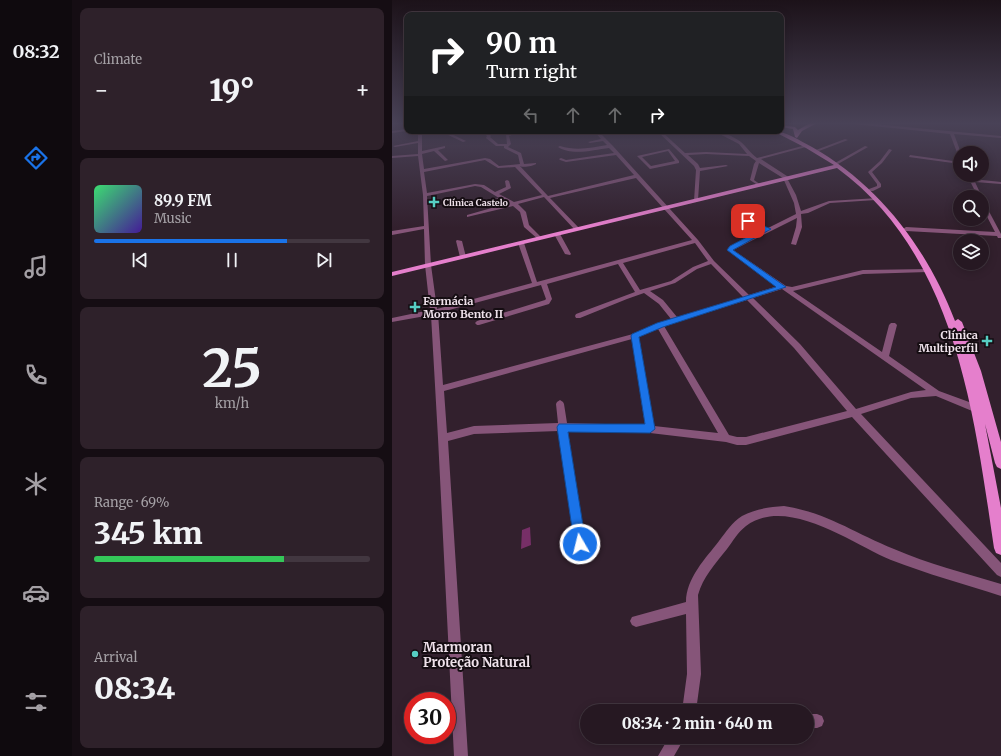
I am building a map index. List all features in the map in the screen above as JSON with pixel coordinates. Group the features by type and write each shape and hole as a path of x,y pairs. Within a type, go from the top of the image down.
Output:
{"main road":[{"path":"825,157 838,165 857,180 876,199 897,223 928,270 954,327 977,409 1001,527"},
{"path":"828,157 872,190 906,229 934,270 960,326 976,371 998,447 1001,463"},
{"path":"392,274 786,179 838,165"},
{"path":"988,467 1001,548"}],"street":[{"path":"420,157 443,438 460,756"},
{"path":"520,157 519,166 577,229"},
{"path":"561,159 566,161 593,157"},
{"path":"620,157 696,241 712,262 796,346 854,414 1001,571"},
{"path":"641,157 643,162 650,168 678,162 674,157"},
{"path":"689,157 693,161 698,170 696,200"},
{"path":"753,157 786,179 801,221 800,232 794,244"},
{"path":"758,160 767,157"},
{"path":"838,165 850,157"},
{"path":"872,190 879,187 879,184 870,172 885,157"},
{"path":"919,157 953,162"},
{"path":"422,171 484,159 489,160 498,167 534,164"},
{"path":"758,160 752,179 753,182 759,185"},
{"path":"638,163 643,162"},
{"path":"627,164 632,164"},
{"path":"698,170 726,166"},
{"path":"469,216 514,203 637,176"},
{"path":"470,178 475,185"},
{"path":"496,193 509,188 507,181"},
{"path":"989,181 1001,183"},
{"path":"424,195 475,185 482,186 514,203 523,212 526,226 538,238"},
{"path":"484,203 505,198"},
{"path":"876,199 829,202 768,229 732,247 730,250 936,393 977,409"},
{"path":"989,216 999,236"},
{"path":"748,221 768,229"},
{"path":"392,233 426,227"},
{"path":"906,229 999,236"},
{"path":"557,234 568,254"},
{"path":"459,241 463,257"},
{"path":"392,320 434,312 696,241"},
{"path":"521,243 535,284"},
{"path":"620,262 642,292 661,302 676,320"},
{"path":"578,316 673,282 695,268 712,262"},
{"path":"439,389 635,336 660,325 784,288 792,289 863,272 928,270"},
{"path":"479,323 547,302 550,299 543,282"},
{"path":"660,325 726,438"},
{"path":"885,358 892,325"},
{"path":"635,336 650,429"},
{"path":"443,438 474,430 562,427 650,429 726,438 737,442 854,414 910,395 936,393"},
{"path":"560,404 562,427 580,544"},
{"path":"690,704 694,674 692,595 695,582 736,528 746,520 764,512 803,514 822,520 891,554 1001,590"},
{"path":"636,621 693,606"},
{"path":"665,756 673,744"}],"shaded area":[{"path":"530,527 531,545 521,549 522,530"}],"place":[{"name":"Clínica Castelo","path":"434,202"},
{"name":"Farmácia Morro Bento II","path":"415,307"},
{"name":"Clínica Multiperfil","path":"987,341"},
{"name":"Marmoran Proteção Natural","path":"415,654"}],"route":[{"path":"580,544 562,427 650,429 635,336 660,325 782,287 760,271 732,254 730,250 732,247 768,229 748,221"}]}
